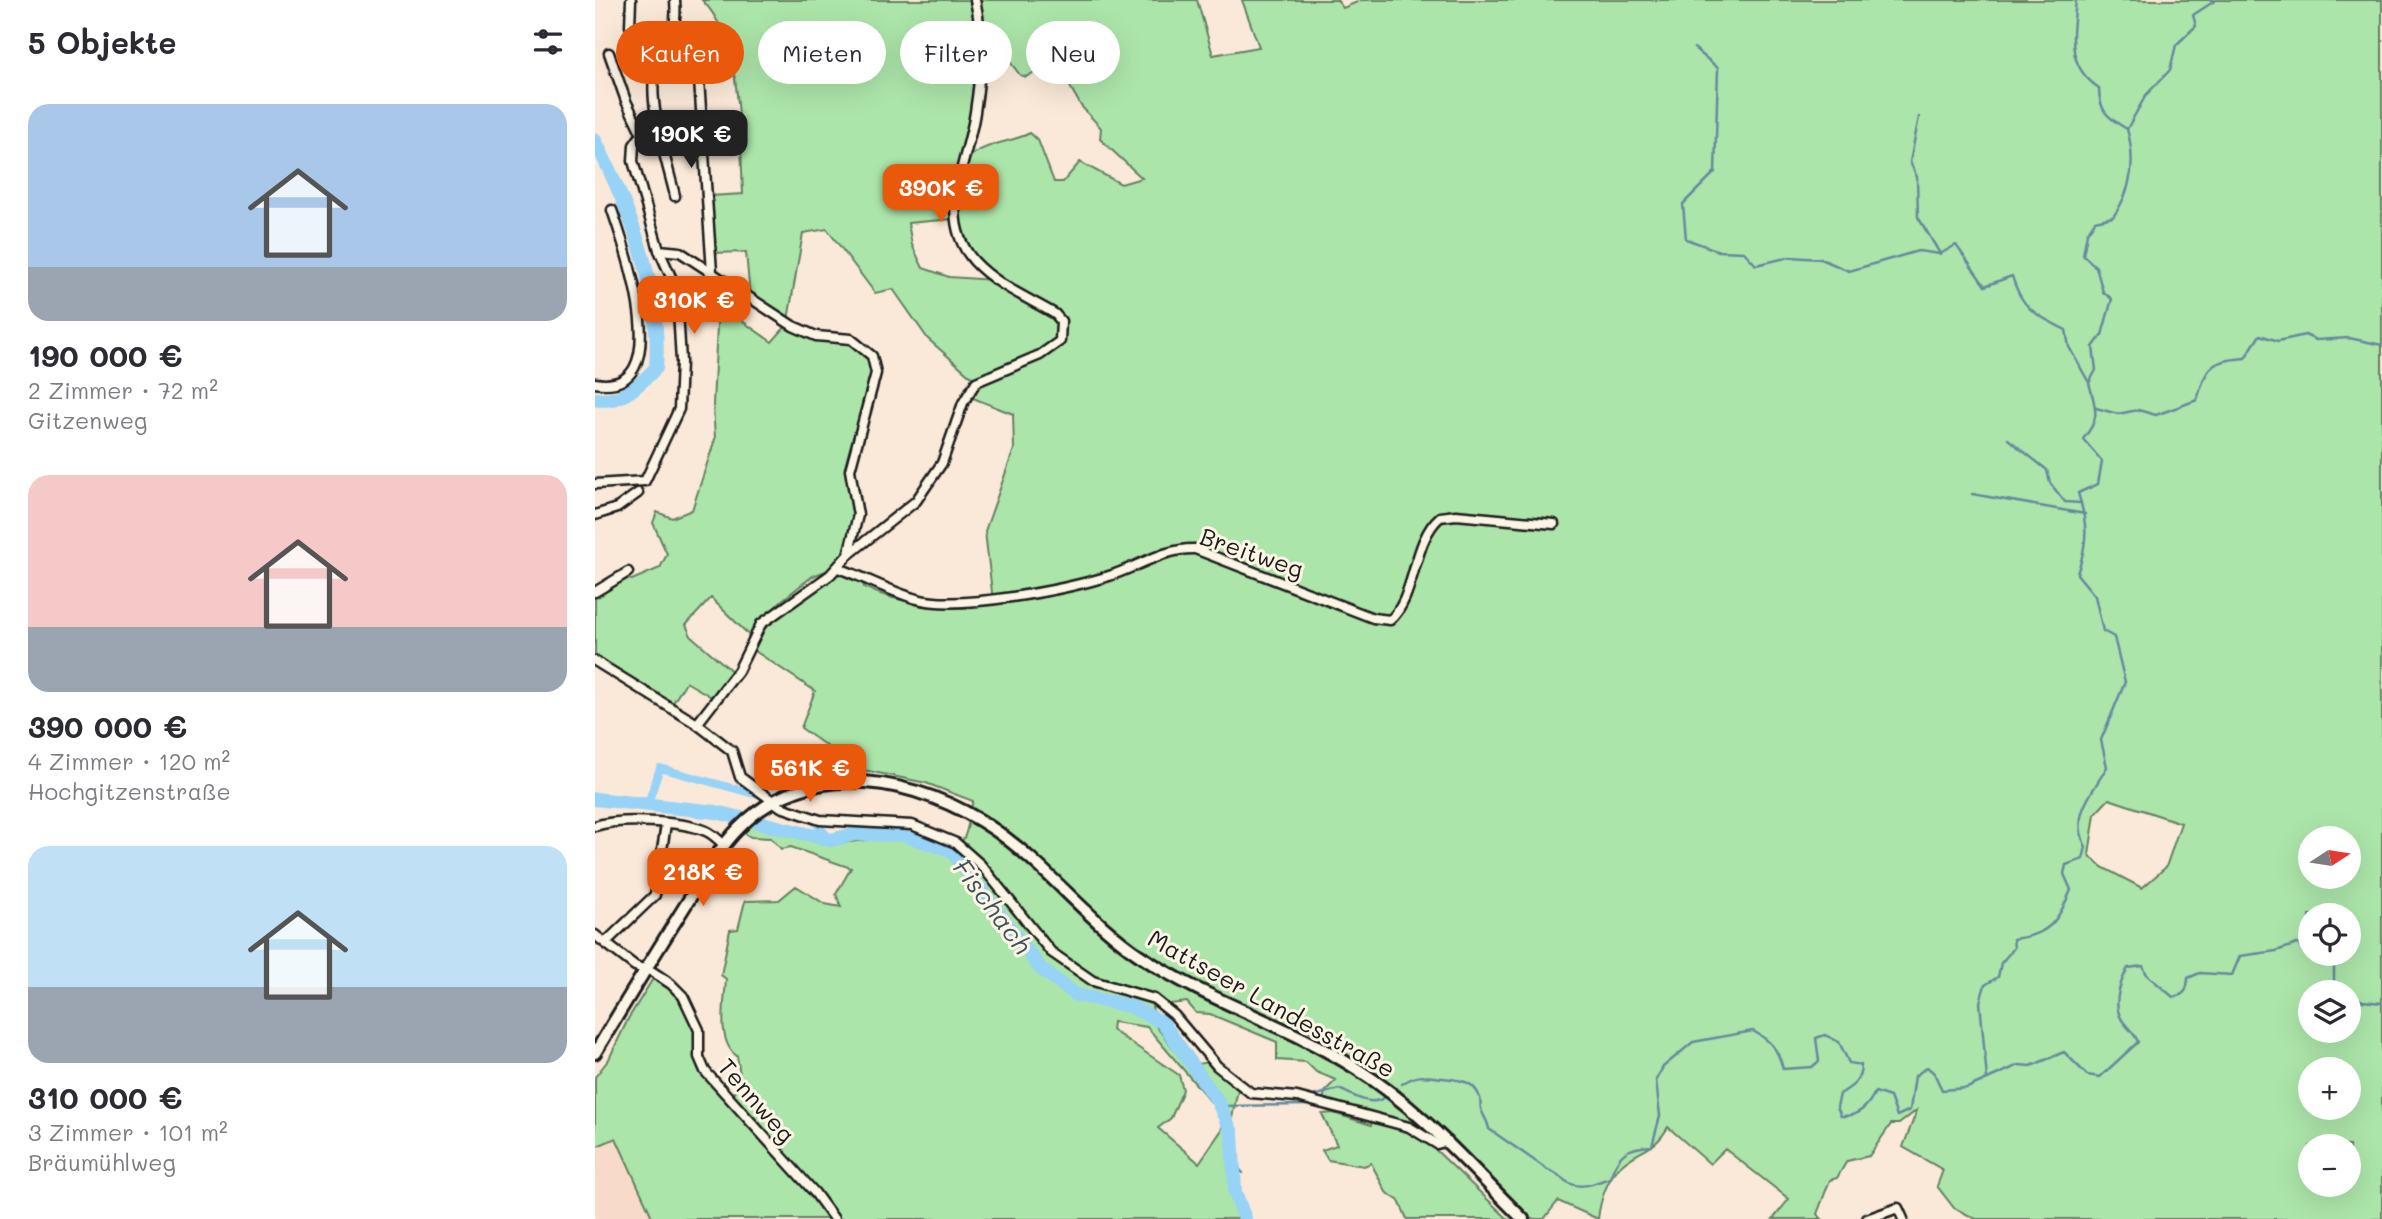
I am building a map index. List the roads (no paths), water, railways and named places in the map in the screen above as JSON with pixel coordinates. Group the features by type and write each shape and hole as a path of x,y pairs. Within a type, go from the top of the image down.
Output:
{"main road":[{"name":"Mattseer Landesstraße","path":"595,1053 724,845 738,829 774,802 815,786 866,780 907,788 966,812 1026,853 1134,952 1183,982 1355,1067 1396,1095 1448,1142 1523,1219"}],"street":[{"path":"630,21 631,0"},
{"path":"674,0 677,21"},
{"path":"697,724 738,671 761,624 838,568 848,555 916,500 942,463 963,403 976,382 1054,348 1060,341 1063,330 1061,321 1055,314 986,272 968,254 954,218 956,192 971,135 982,46 975,0"},
{"path":"609,53 626,101 642,132"},
{"path":"655,84 656,114 675,196"},
{"path":"699,84 712,272"},
{"path":"595,484 645,481 680,410 678,309 671,277 659,250 633,161 634,145 656,114"},
{"path":"595,383 611,383 628,374 642,347 634,288 613,210"},
{"path":"659,250 680,252 793,326 816,336 852,339 872,356 876,373 850,470 858,515 848,555"},
{"path":"595,515 617,508 638,493"},
{"name":"Breitweg","path":"838,568 916,599 960,602 1079,583 1109,575 1174,550 1195,549 1373,618 1390,620 1401,602 1428,531 1440,517 1455,515 1554,524"},
{"path":"595,592 628,572"},
{"path":"595,661 697,724 736,754 740,777 774,802 820,820 904,823 927,829 956,843 981,865 1034,934 1067,966 1094,981 1154,999 1174,1015 1217,1066 1251,1093 1306,1099 1409,1127 1437,1144 1448,1142"},
{"path":"595,826 610,822 666,824 704,830 724,845"},
{"path":"605,943 655,895 666,824"},
{"name":"Tennweg","path":"595,935 645,970 653,972 683,996 699,1031 699,1057 705,1071 815,1193 834,1219"},
{"path":"1867,1219 1898,1208 1903,1219"}],"waterway":[{"path":"1987,1079 1980,1002 1985,985 1998,977 2001,963 2014,948 2013,939 2036,934 2051,925 2066,901 2071,890 2064,874 2066,865 2083,859 2086,847 2080,825 2081,815 2107,767 2101,740 2125,682 2114,637 2103,631 2095,596 2077,574 2085,534 2084,515 2078,493 2098,484 2102,461 2083,439 2095,419 2094,400 2089,383 2096,370 2093,347 2102,335 2112,299 2103,292 2096,267 2083,255 2087,233 2095,221 2113,217 2119,207 2128,186 2132,164 2127,129 2106,113 2101,103 2099,88 2088,79 2076,59 2073,37 2076,0"},
{"path":"2127,129 2146,95 2170,70 2176,45 2196,26 2193,15 2216,0"},
{"path":"1694,48 1718,68 1715,172 1683,204 1686,239 1719,251 1744,252 1756,265 1790,257 1821,259 1849,271 1918,251 1940,254 1956,245 1985,286 2012,276 2020,297 2031,310 2066,330 2069,347 2088,381"},
{"path":"1919,117 1910,162 1917,177 1918,217 1939,252"},
{"name":"Fischach","path":"595,140 620,194 641,250 649,279 657,338 656,368 629,392 613,399 595,399"},
{"path":"2096,408 2118,414 2138,410 2156,415 2197,400 2211,368 2224,361 2245,358 2260,335 2278,341 2305,335 2316,340 2349,338 2382,345"},
{"path":"2008,439 2047,470 2050,483 2065,502 2081,503"},
{"path":"1972,494 2085,514"},
{"path":"647,806 660,768 754,794"},
{"name":"Fischach","path":"595,799 716,812 831,840 855,834 904,835 951,850 1041,969 1076,995 1129,1006 1162,1022 1217,1100 1232,1133 1235,1192 1245,1219"},
{"path":"815,822 831,840"},
{"path":"1402,1084 1413,1078 1426,1076 1460,1080 1470,1084 1480,1098 1481,1109 1489,1129 1566,1181 1584,1186 1610,1178 1616,1163 1629,1150 1652,1146 1660,1116 1656,1080 1663,1067 1693,1042 1753,1031 1773,1046 1783,1069 1812,1067 1819,1061 1816,1038 1825,1035 1839,1042 1849,1063 1861,1065 1860,1075 1855,1082 1840,1094 1837,1107 1841,1116 1853,1115 1862,1110 1875,1092 1890,1097 1897,1116 1910,1110 1915,1076 1927,1067 1934,1073 1942,1090 1967,1088 2019,1065 2031,1066 2064,1052 2087,1075 2100,1077 2138,1042 2122,1020 2117,1001 2128,968 2143,966 2147,975 2173,997 2185,991 2188,978 2200,973 2232,975 2240,956 2276,951 2298,944"},
{"path":"2334,966 2334,980"},
{"path":"2361,1000 2382,1003"},
{"path":"1220,1106 1309,1105 1313,1096 1339,1089 1367,1101 1384,1098"},
{"name":"Fischach","path":"1232,1161 1243,1173"}]}
